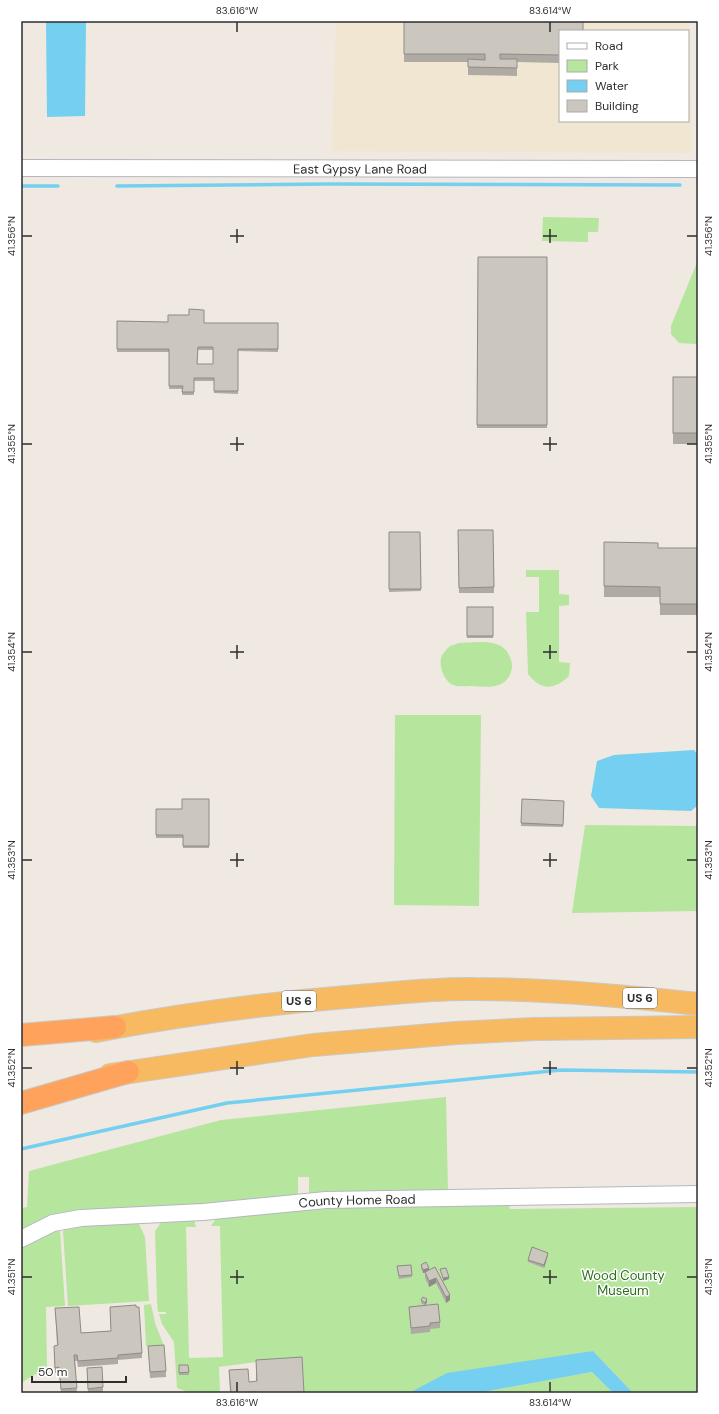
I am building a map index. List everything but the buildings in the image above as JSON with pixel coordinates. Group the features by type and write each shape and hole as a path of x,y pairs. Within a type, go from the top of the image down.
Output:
{"highway":[{"name":"US 6","path":"21,1046 115,1027 218,1011 302,1000 422,991 473,989 546,991 698,1004"},
{"path":"21,1035 115,1027"},
{"path":"21,1094 128,1072 313,1045 456,1032 535,1029 698,1028"},
{"path":"21,1103 128,1072"}],"street":[{"name":"East Gypsy Lane Road","path":"21,168 698,170"},
{"name":"County Home Road","path":"21,1239 53,1223 81,1218 203,1212 326,1200 698,1194"}],"shaded area":[{"path":"336,21 689,21 692,153 332,151"}],"green space":[{"path":"543,217 599,218 598,232 588,232 588,242 542,241"},
{"path":"698,260 698,333 696,344 679,343 671,334 671,326"},
{"path":"526,570 559,570 559,594 569,595 569,605 559,606 559,662 570,663 569,676 553,686 543,686 533,680 528,674 526,612 539,612 539,577 526,577"},
{"path":"487,642 494,643 505,649 509,655 512,666 512,670 508,678 500,685 489,687 457,686 450,683 443,673 441,658 443,653 450,646 459,643"},
{"path":"395,715 481,715 479,906 394,905"},
{"path":"585,825 698,826 698,911 572,913"},
{"path":"446,1097 448,1191 309,1195 309,1177 298,1177 298,1196 21,1231 21,1208 27,1207 29,1171 221,1120"},
{"name":"Wood County Museum","path":"509,1203 510,1209 698,1207 698,1393 633,1393 593,1351 412,1391 409,1393 303,1393 256,1362 219,1367 220,1393 190,1393 177,1388 174,1342 162,1324 159,1314 166,1314 166,1312 158,1312 157,1302 155,1231 163,1220 194,1219 196,1227 186,1227 189,1358 223,1357 220,1226 211,1226 217,1217 328,1207"},
{"path":"137,1220 145,1237 149,1301 68,1306 63,1231 68,1226"},
{"path":"60,1230 65,1306 46,1307 47,1367 21,1383 21,1245 49,1231"},
{"path":"151,1304 155,1323 164,1346 146,1346 144,1305"},
{"path":"592,1372 613,1393 478,1393"}],"water":[{"path":"46,21 86,21 85,116 47,117"},
{"path":"694,750 698,755 698,805 691,811 599,808 591,796 597,761 614,755"},
{"path":"593,1351 633,1393 613,1393 592,1372 478,1393 409,1393 447,1373"}],"waterway":[{"path":"117,186 328,184 680,185"},
{"path":"21,186 58,186"},
{"path":"21,1149 227,1103 561,1070 698,1072"}]}
